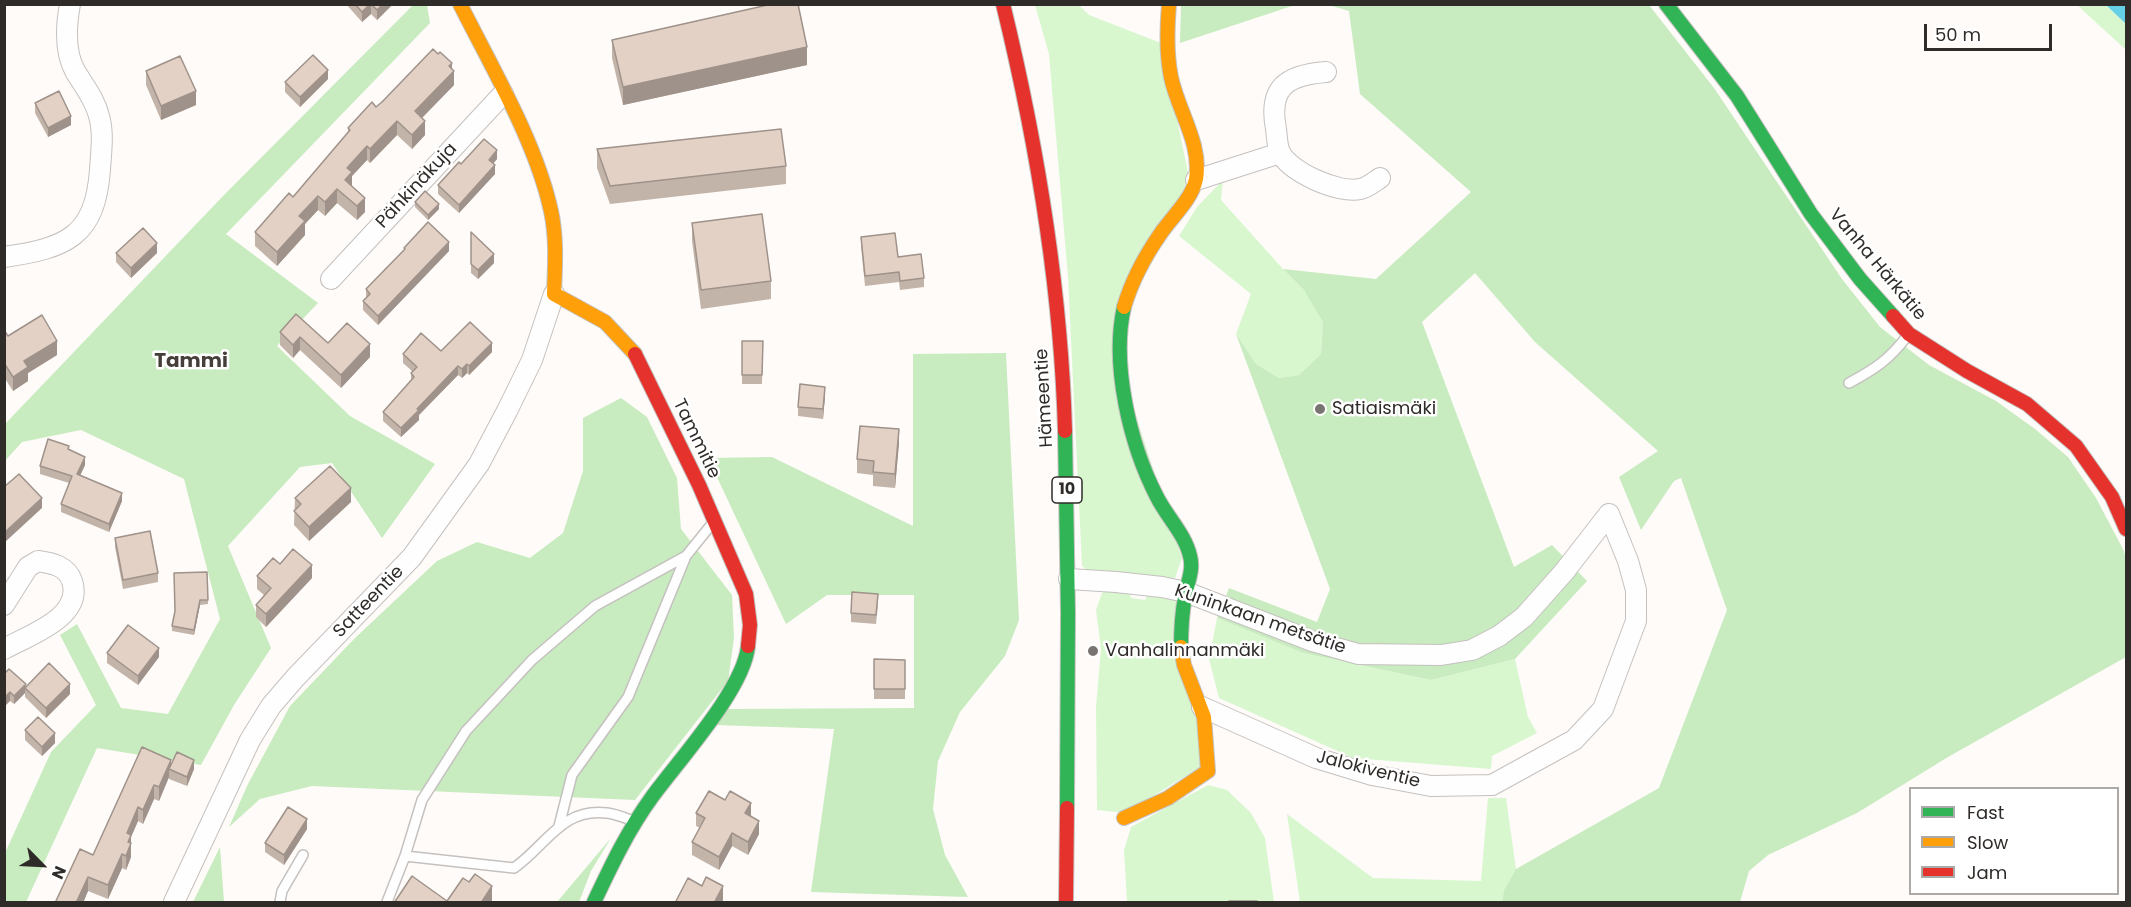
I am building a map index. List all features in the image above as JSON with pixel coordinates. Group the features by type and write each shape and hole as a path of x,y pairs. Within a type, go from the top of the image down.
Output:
{"main road":[{"path":"460,4 541,172 552,213 556,254 554,294"},
{"name":"Hämeentie","path":"1004,4 1040,178 1061,356 1069,579 1066,903"},
{"path":"1124,818 1159,804 1192,785 1208,771 1208,746 1202,707 1187,676 1181,652 1182,622 1191,571 1190,556 1155,494 1141,456 1128,414 1120,342 1122,316 1130,288 1143,261 1196,180 1196,155 1171,77 1167,23 1169,4"},
{"name":"Vanha Härkätie","path":"1666,4 1737,96 1811,214 1860,279 1909,334 1967,371 2027,404 2076,446 2112,497 2127,529"},
{"name":"Tammitie","path":"554,294 605,322 636,355 714,520 746,594 750,625 747,655 734,684 680,762 652,797 621,845 594,903"}],"street":[{"path":"4,257 54,247 77,234 90,216 98,193 102,139 99,115 74,69 68,49 66,28 70,4"},
{"path":"1326,72 1304,73 1289,80 1276,95 1274,117 1280,153 1293,166 1311,178 1347,190 1362,189 1380,178"},
{"name":"Pähkinäkuja","path":"331,279 503,94"},
{"path":"1196,180 1280,153"},
{"name":"Satteentie","path":"174,903 250,740 271,706 412,557 479,464 532,360 554,294"},
{"name":"Kuninkaan metsätie","path":"1069,579 1162,587 1186,592 1312,641 1358,654 1441,655 1472,650 1499,636 1524,617 1564,572 1609,514"},
{"name":"Jalokiventie","path":"1202,707 1316,758 1372,775 1431,786 1492,785 1574,740 1603,709 1636,621 1636,590 1628,561 1609,514"},
{"path":"4,605 28,567 38,561 52,563 64,569 71,577 75,592 70,607 58,620 4,649"}],"lane":[{"path":"1849,383 1876,368 1893,354 1909,334"},
{"path":"559,826 573,775 628,697 686,556 714,520"},
{"path":"387,903 422,800 466,730 532,660 595,606 686,556"},
{"path":"405,855 514,868 530,856 559,826 579,814 606,813 636,822"},
{"path":"280,903 282,891 303,855"}],"green space":[{"path":"413,5 427,5 430,23 226,234 318,303 277,346 350,416 435,464 382,538 332,463 300,467 228,546 271,648 234,705 201,765 97,748 26,902 5,902 5,853 51,752 96,705 60,635 77,624 121,708 168,714 220,619 184,479 81,430 22,442 5,461 5,424 224,195"},
{"path":"1035,5 1079,5 1089,15 1161,43 1189,177 1112,342 1182,558 1175,578 1092,575 1082,566 1068,277 1049,54"},
{"path":"1181,5 1295,5 1180,43"},
{"path":"1329,5 1649,5 1714,88 1842,279 1880,327 1929,365 1996,401 2035,429 2068,457 2096,498 2124,551 2126,561 2126,657 1948,757 1857,813 1768,855 1749,871 1740,902 1502,902 1504,890 1516,869 1659,788 1727,610 1681,478 1674,481 1641,530 1619,477 1658,451 1535,342 1475,273 1422,322 1514,567 1552,545 1587,581 1515,659 1431,680 1303,653 1217,618 1229,588 1317,622 1330,589 1236,334 1256,364 1279,378 1299,375 1321,354 1323,322 1304,290 1283,269 1376,279 1471,192 1360,94 1349,11"},
{"path":"2077,5 2106,5 2126,24 2126,50"},
{"path":"1223,180 1221,200 1304,290 1317,308 1323,322 1321,354 1299,375 1279,378 1256,364 1236,334 1251,294 1179,236 1197,207"},
{"path":"1006,353 1019,620 1005,656 960,712 938,761 933,809 945,855 968,897 811,892 834,729 715,725 726,709 914,708 914,595 827,595 786,624 708,458 772,457 913,526 913,354"},
{"path":"621,398 647,417 677,478 681,529 732,595 734,638 728,681 635,800 312,786 260,799 229,827 248,784 290,706 355,638 437,561 477,542 530,558 563,533 583,471 583,418"},
{"path":"1112,586 1129,590 1131,598 1145,600 1148,593 1175,598 1197,707 1200,767 1126,813 1097,810 1096,707 1101,649 1096,610 1102,593"},
{"path":"1217,618 1303,653 1431,680 1515,659 1528,717 1537,733 1492,756 1491,769 1353,758 1219,698 1209,659"},
{"path":"1208,785 1227,790 1251,813 1265,838 1274,902 1127,902 1124,850 1131,827"},
{"path":"1488,798 1506,798 1516,869 1504,890 1502,902 1300,902 1287,814 1373,878 1481,881"},
{"path":"611,838 591,871 579,902 557,902"},
{"path":"220,847 224,902 193,902"}],"water":[{"path":"2106,5 2126,5 2126,24"}],"building":[{"path":"355,4 370,4 362,12"},
{"path":"371,4 383,4 377,10"},
{"path":"772,4 798,4 807,47 623,87 612,40"},
{"path":"433,49 452,63 449,66 454,71 415,111 425,121 412,135 397,121 370,149 367,146 347,168 352,172 345,180 365,198 357,206 337,189 325,202 318,196 299,216 305,221 277,252 255,232 289,193 293,197 350,130 348,128 372,102 376,107 382,102"},
{"path":"313,55 328,70 300,97 285,82"},
{"path":"180,56 196,91 161,106 146,71"},
{"path":"59,91 71,116 48,128 35,103"},
{"path":"781,129 786,166 610,186 597,149"},
{"path":"484,139 497,150 489,160 495,165 459,205 438,185"},
{"path":"425,191 439,204 428,215 415,202"},
{"path":"762,214 771,281 701,290 692,223"},
{"path":"428,222 449,242 378,316 363,301 370,294 366,289"},
{"path":"143,228 157,243 131,268 116,253"},
{"path":"471,232 494,254 478,270 471,264"},
{"path":"895,233 898,257 921,254 924,278 900,281 899,272 865,276 861,237"},
{"path":"296,314 328,343 347,323 370,344 341,375 300,337 293,345 280,332"},
{"path":"42,315 57,341 24,361 28,367 13,377 4,363 4,330 8,336"},
{"path":"470,322 492,343 469,366 467,364 462,369 458,366 401,428 383,412 414,377 411,373 417,367 403,354 421,333 441,351"},
{"path":"742,341 763,341 762,375 742,375"},
{"path":"800,384 825,387 823,409 798,407"},
{"path":"860,426 899,429 895,474 873,472 874,461 857,459"},
{"path":"48,439 69,446 68,449 85,457 77,474 122,493 109,524 61,504 72,476 40,466"},
{"path":"330,466 351,488 309,527 294,511 301,504 295,498"},
{"path":"19,474 42,498 4,533 4,487"},
{"path":"150,531 158,573 123,580 115,538"},
{"path":"293,549 312,565 266,614 256,605 271,588 257,576 273,558 280,564"},
{"path":"207,572 208,600 200,600 194,630 172,626 175,611 174,573"},
{"path":"852,592 878,594 876,615 851,613"},
{"path":"128,625 159,648 138,676 107,653"},
{"path":"874,659 905,660 905,689 874,689"},
{"path":"49,663 70,684 46,708 25,688"},
{"path":"9,669 26,684 14,696 10,692 4,698 4,674"},
{"path":"38,717 55,733 42,747 25,730"},
{"path":"142,747 171,760 159,787 154,785 143,810 138,807 127,833 131,835 128,842 131,843 126,856 122,854 108,885 88,877 76,903 55,903 80,849 93,855"},
{"path":"177,752 194,760 187,777 169,769"},
{"path":"709,791 725,800 730,791 751,803 745,813 759,821 748,842 732,833 719,857 692,842 705,818 696,813"},
{"path":"288,807 307,819 284,855 265,843"},
{"path":"475,874 492,886 481,903 394,903 412,876 447,901 463,878 469,882"},
{"path":"706,877 723,886 714,903 675,903 688,878 702,886"},
{"path":"1229,901 1257,901 1257,903 1229,903"}],"traffic: fast":[{"path":"1666,4 1737,96 1811,214 1860,279 1893,316"},
{"path":"1124,307 1120,354 1131,429 1147,476 1161,504 1184,540 1191,561 1183,609 1181,647"},
{"path":"1065,431 1068,613 1067,808"},
{"path":"594,902 635,822 723,703 744,663 748,646"}],"traffic: slow":[{"path":"460,4 512,106 544,185 554,232 554,294 605,322 635,354"},
{"path":"1124,307 1144,259 1186,201 1196,179 1197,166 1193,140 1174,90 1169,68 1167,40 1169,4"},
{"path":"1124,818 1168,798 1208,771 1204,717 1184,665 1181,647"}],"traffic: jam":[{"path":"1003,4 1037,163 1053,270 1063,377 1065,431"},
{"path":"1893,316 1909,334 1967,371 2027,404 2076,446 2112,497 2126,529"},
{"path":"635,354 699,485 746,594 750,625 748,646"},
{"path":"1066,902 1067,808"}],"place":[{"name":"Satiaismäki","path":"1320,409"},
{"name":"Vanhalinnanmäki","path":"1093,651"}],"district":[{"name":"Tammi","path":"191,362"}]}
